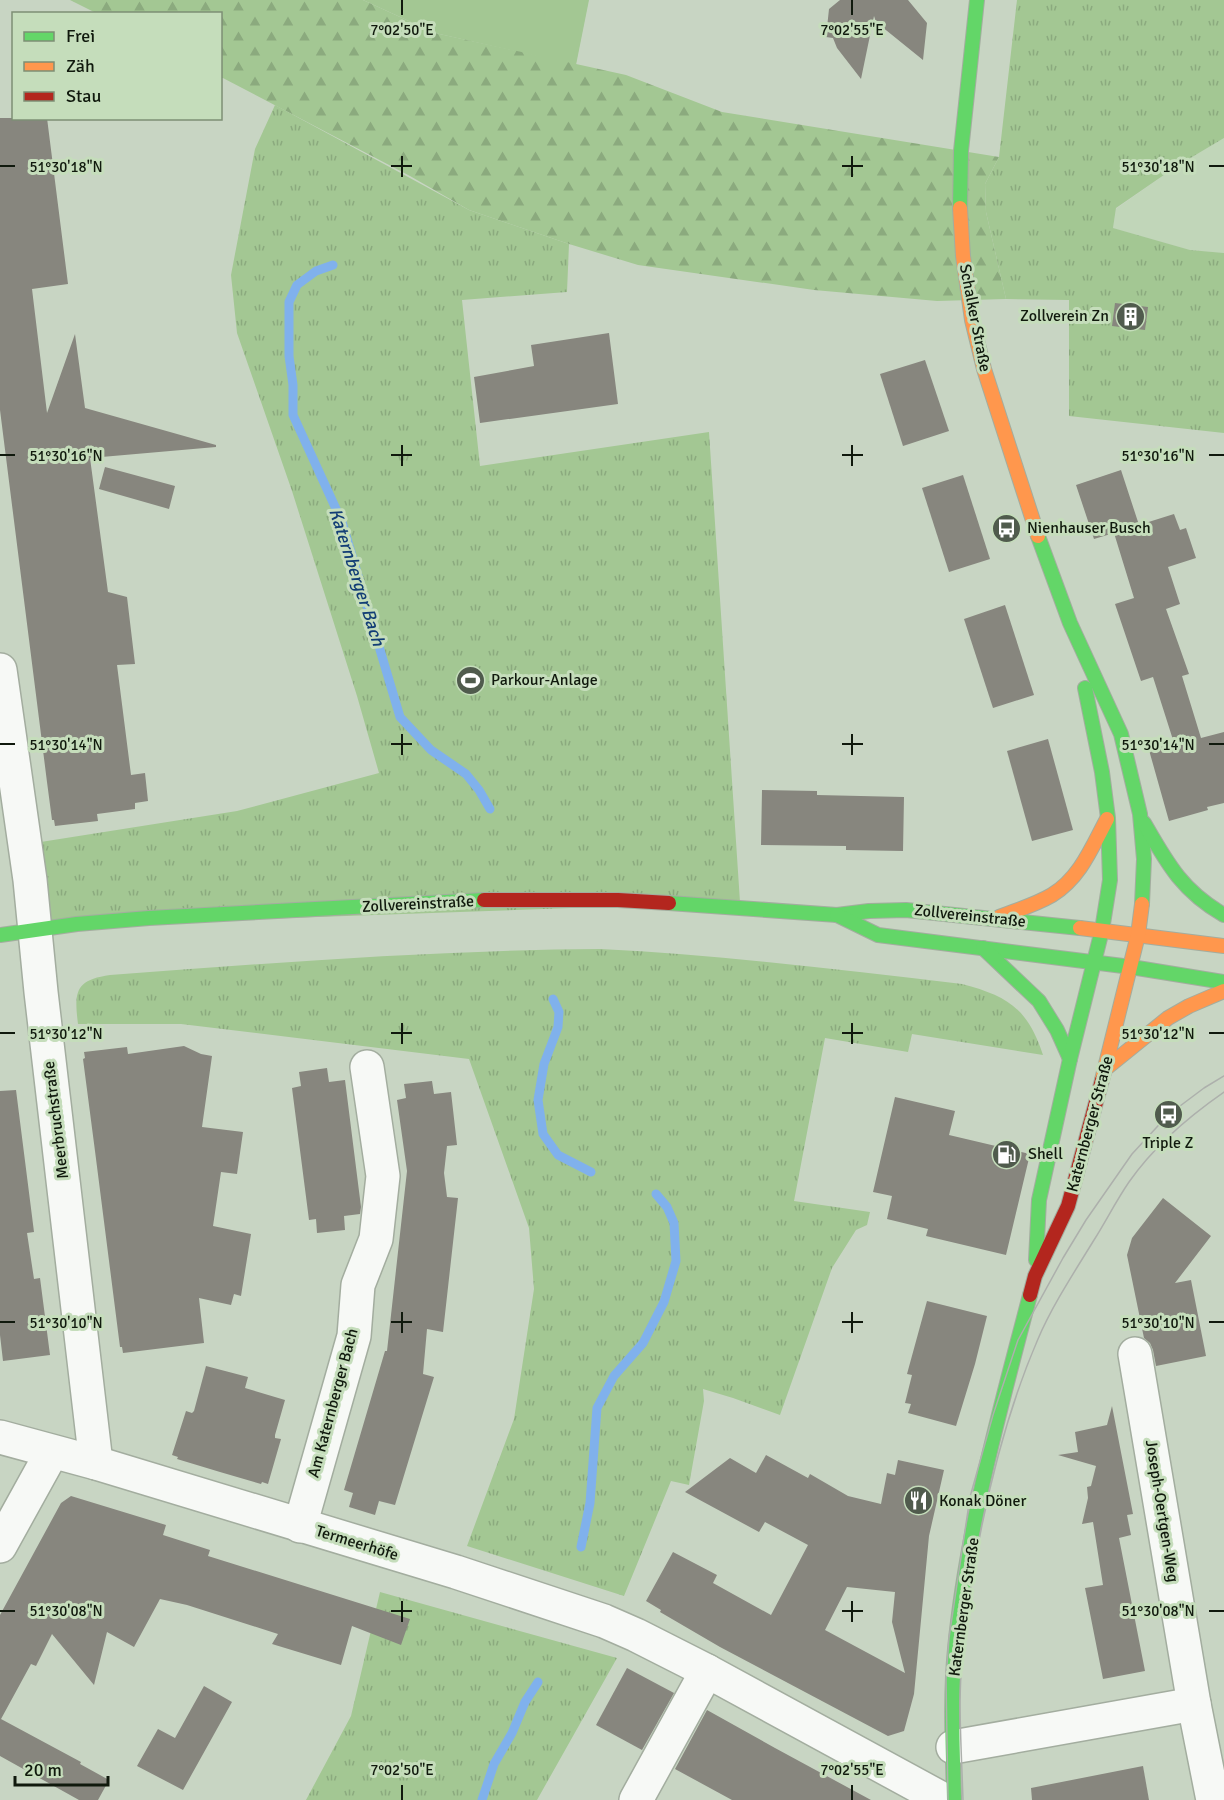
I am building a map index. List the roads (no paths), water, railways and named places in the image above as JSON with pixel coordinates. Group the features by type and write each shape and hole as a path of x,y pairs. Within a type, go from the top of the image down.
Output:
{"main road":[{"name":"Schalker Straße","path":"977,0 961,151 960,216 971,310 984,369 1030,516 1070,623 1121,734 1140,814 1144,859 1143,897 1138,935"},
{"name":"Schalker Straße","path":"1070,623 1101,763 1108,818 1110,879 1102,930"},
{"path":"1140,814 1156,844 1185,886 1208,906 1224,915"},
{"path":"994,918 1031,905 1066,884 1084,862 1108,818"},
{"name":"Zollvereinstraße","path":"0,935 35,929 149,918 487,900 618,900 837,915 906,910 1102,930"},
{"name":"Zollvereinstraße","path":"837,915 878,935 1095,963"},
{"path":"1102,930 1224,946"},
{"name":"Katernberger Straße","path":"1035,1276 1039,1200 1070,1059 1102,930"},
{"name":"Katernberger Straße","path":"954,1800 955,1650 965,1575 982,1489 1035,1276 1068,1206 1138,935"},
{"path":"983,948 1039,1001 1057,1030 1070,1059"},
{"path":"1095,963 1224,981"},
{"path":"1105,1069 1168,1018 1224,991"}],"street":[{"name":"Meerbruchstraße","path":"0,670 30,879 42,1004 96,1463"},
{"name":"Am Katernberger Bach","path":"300,1526 354,1336 358,1285 376,1239 383,1176 367,1067"},
{"name":"Joseph-Oertgen-Weg","path":"1135,1354 1194,1704 1213,1800"},
{"name":"Termeerhöfe","path":"0,1437 96,1463 456,1572 604,1621 707,1671 944,1800"},
{"path":"0,1546 52,1452"},
{"path":"636,1800 707,1671"},
{"path":"953,1747 1194,1704"}],"waterway":[{"name":"Katernberger Bach","path":"333,265 316,271 297,285 289,302 289,356 293,385 293,415 342,522 400,717 431,750 466,774 490,809"},
{"name":"Katernberger Bach","path":"553,999 559,1012 558,1027 544,1064 538,1100 543,1134 558,1155 591,1172"},
{"name":"Katernberger Bach","path":"581,1547 590,1503 597,1408 614,1376 643,1343 664,1302 676,1261 674,1223 667,1207 656,1194"},
{"name":"Katernberger Bach","path":"482,1800 494,1764 512,1733 525,1702 538,1682"}],"tram line":[{"path":"948,1800 946,1679 949,1638 970,1497 993,1415 1018,1340 1086,1220 1132,1154 1168,1115 1224,1076"},
{"path":"963,1800 960,1700 967,1612 993,1477 1020,1384 1050,1314 1129,1182 1149,1156 1172,1133 1224,1092"}],"place":[{"name":"Zollverein Zn","path":"1130,316"},
{"name":"Nienhauser Busch","path":"1006,528"},
{"name":"Parkour-Anlage","path":"470,680"},
{"name":"Triple Z","path":"1168,1115"},
{"name":"Shell","path":"1007,1154"},
{"name":"Konak Döner","path":"918,1501"}]}
